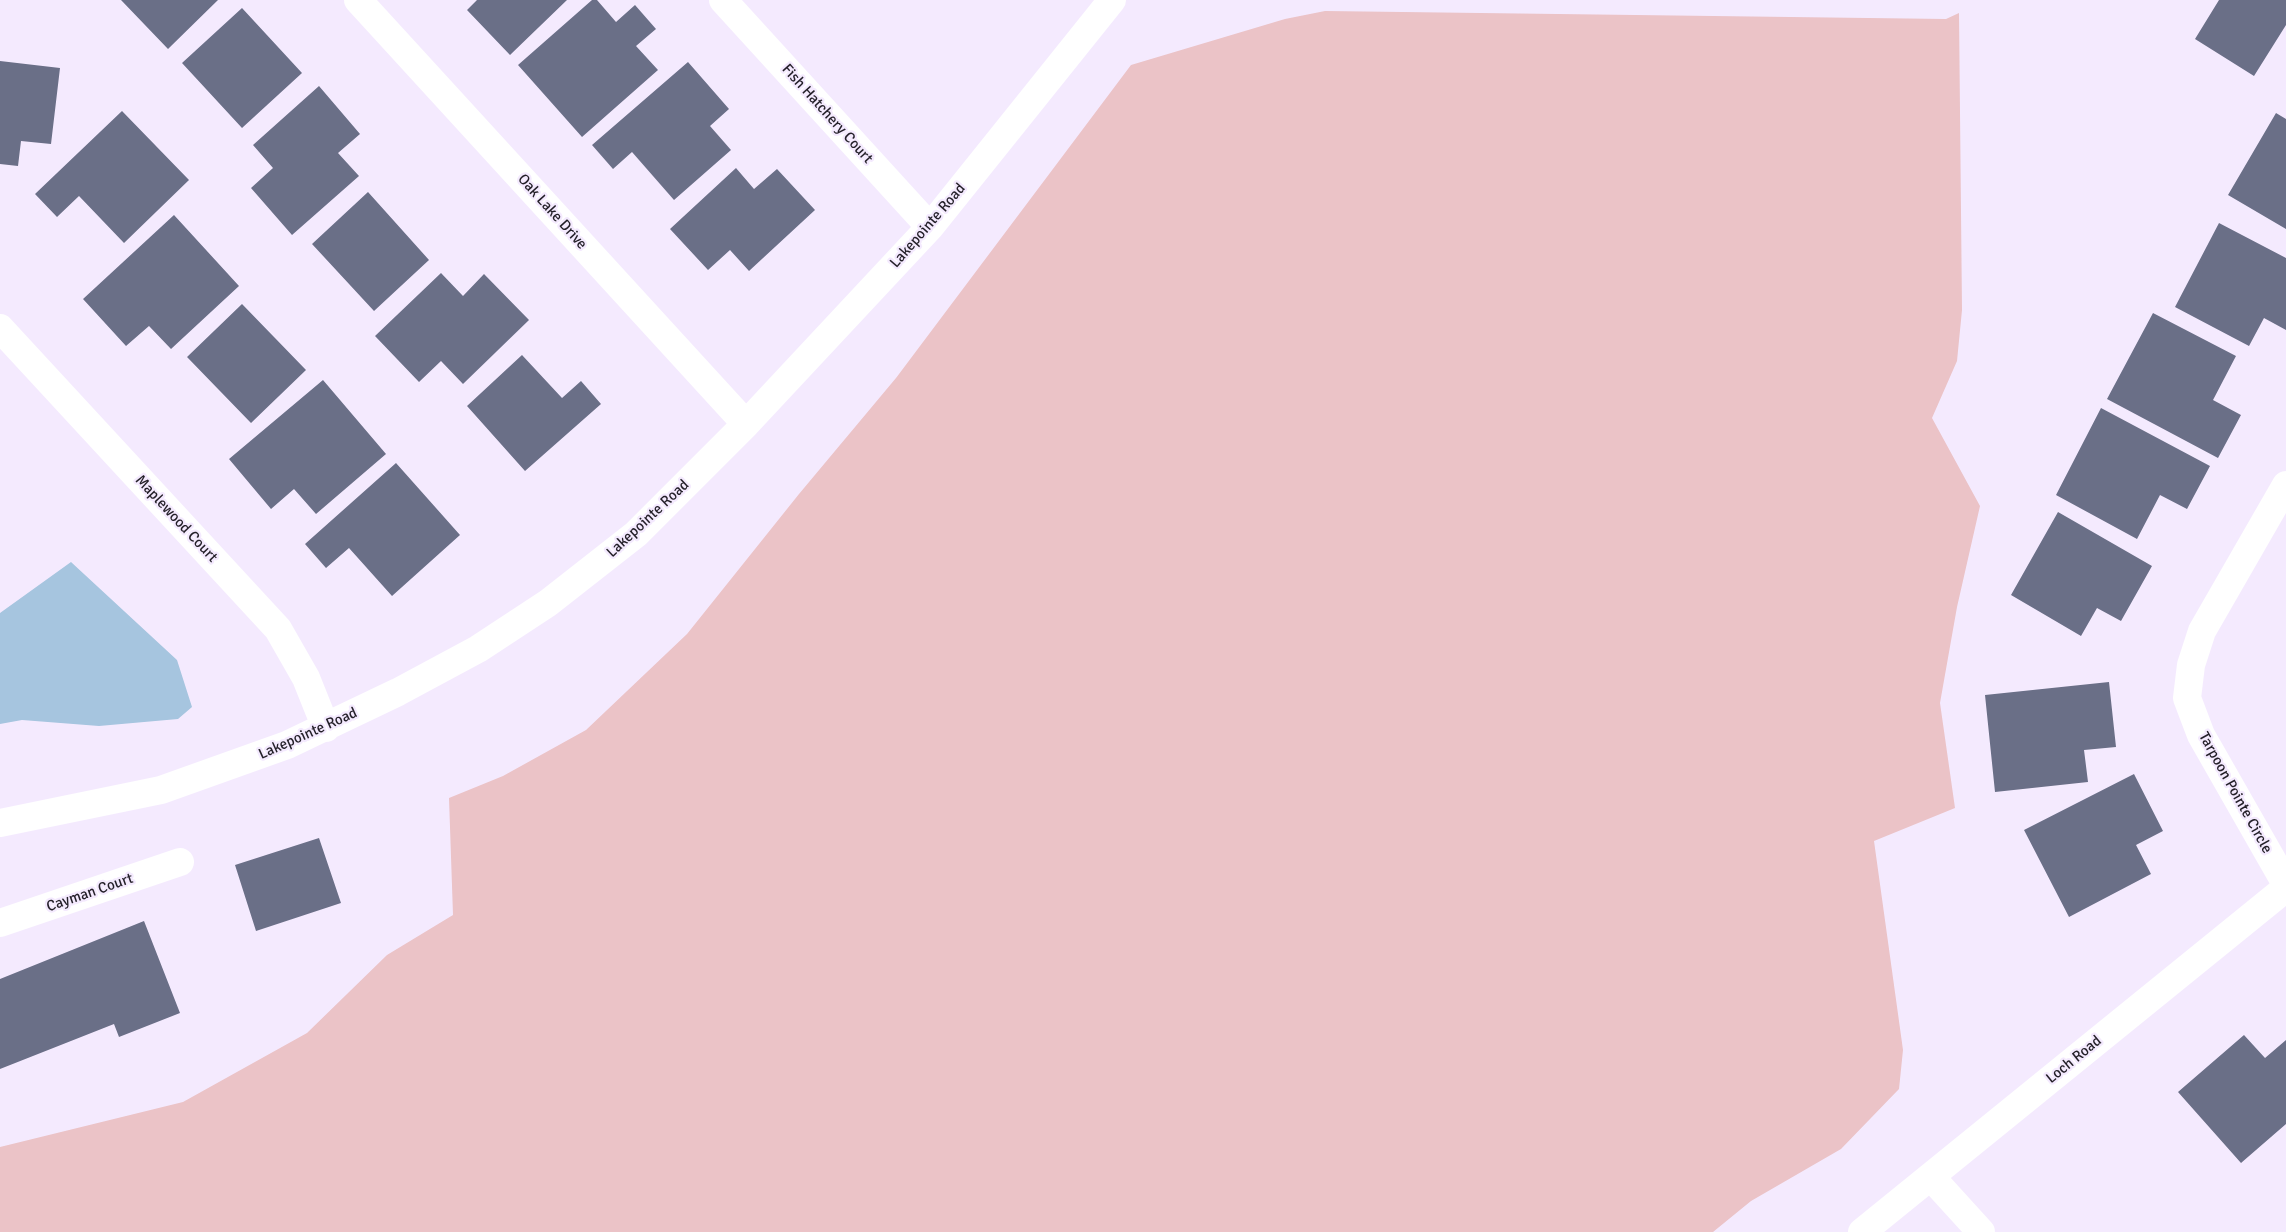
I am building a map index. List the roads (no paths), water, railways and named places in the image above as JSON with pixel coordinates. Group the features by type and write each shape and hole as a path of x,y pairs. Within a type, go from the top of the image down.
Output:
{"street":[{"name":"Oak Lake Drive","path":"358,0 746,424"},
{"name":"Fish Hatchery Court","path":"723,0 930,227"},
{"name":"Lakepointe Road","path":"0,823 161,790 232,766 326,728 478,649 548,604 636,534 746,424 930,227 1112,0"},
{"name":"Maplewood Court","path":"0,328 278,629 306,678 326,728"},
{"name":"Tarpoon Pointe Circle","path":"2286,485 2202,631 2191,665 2187,698 2200,735 2286,884"},
{"name":"Cayman Court","path":"0,923 180,862"},
{"name":"Loch Road","path":"1862,1232 2286,888"},
{"path":"1930,1177 1981,1232"}],"water":[{"path":"71,562 177,660 192,707 178,719 99,726 22,720 0,724 0,613"}]}
